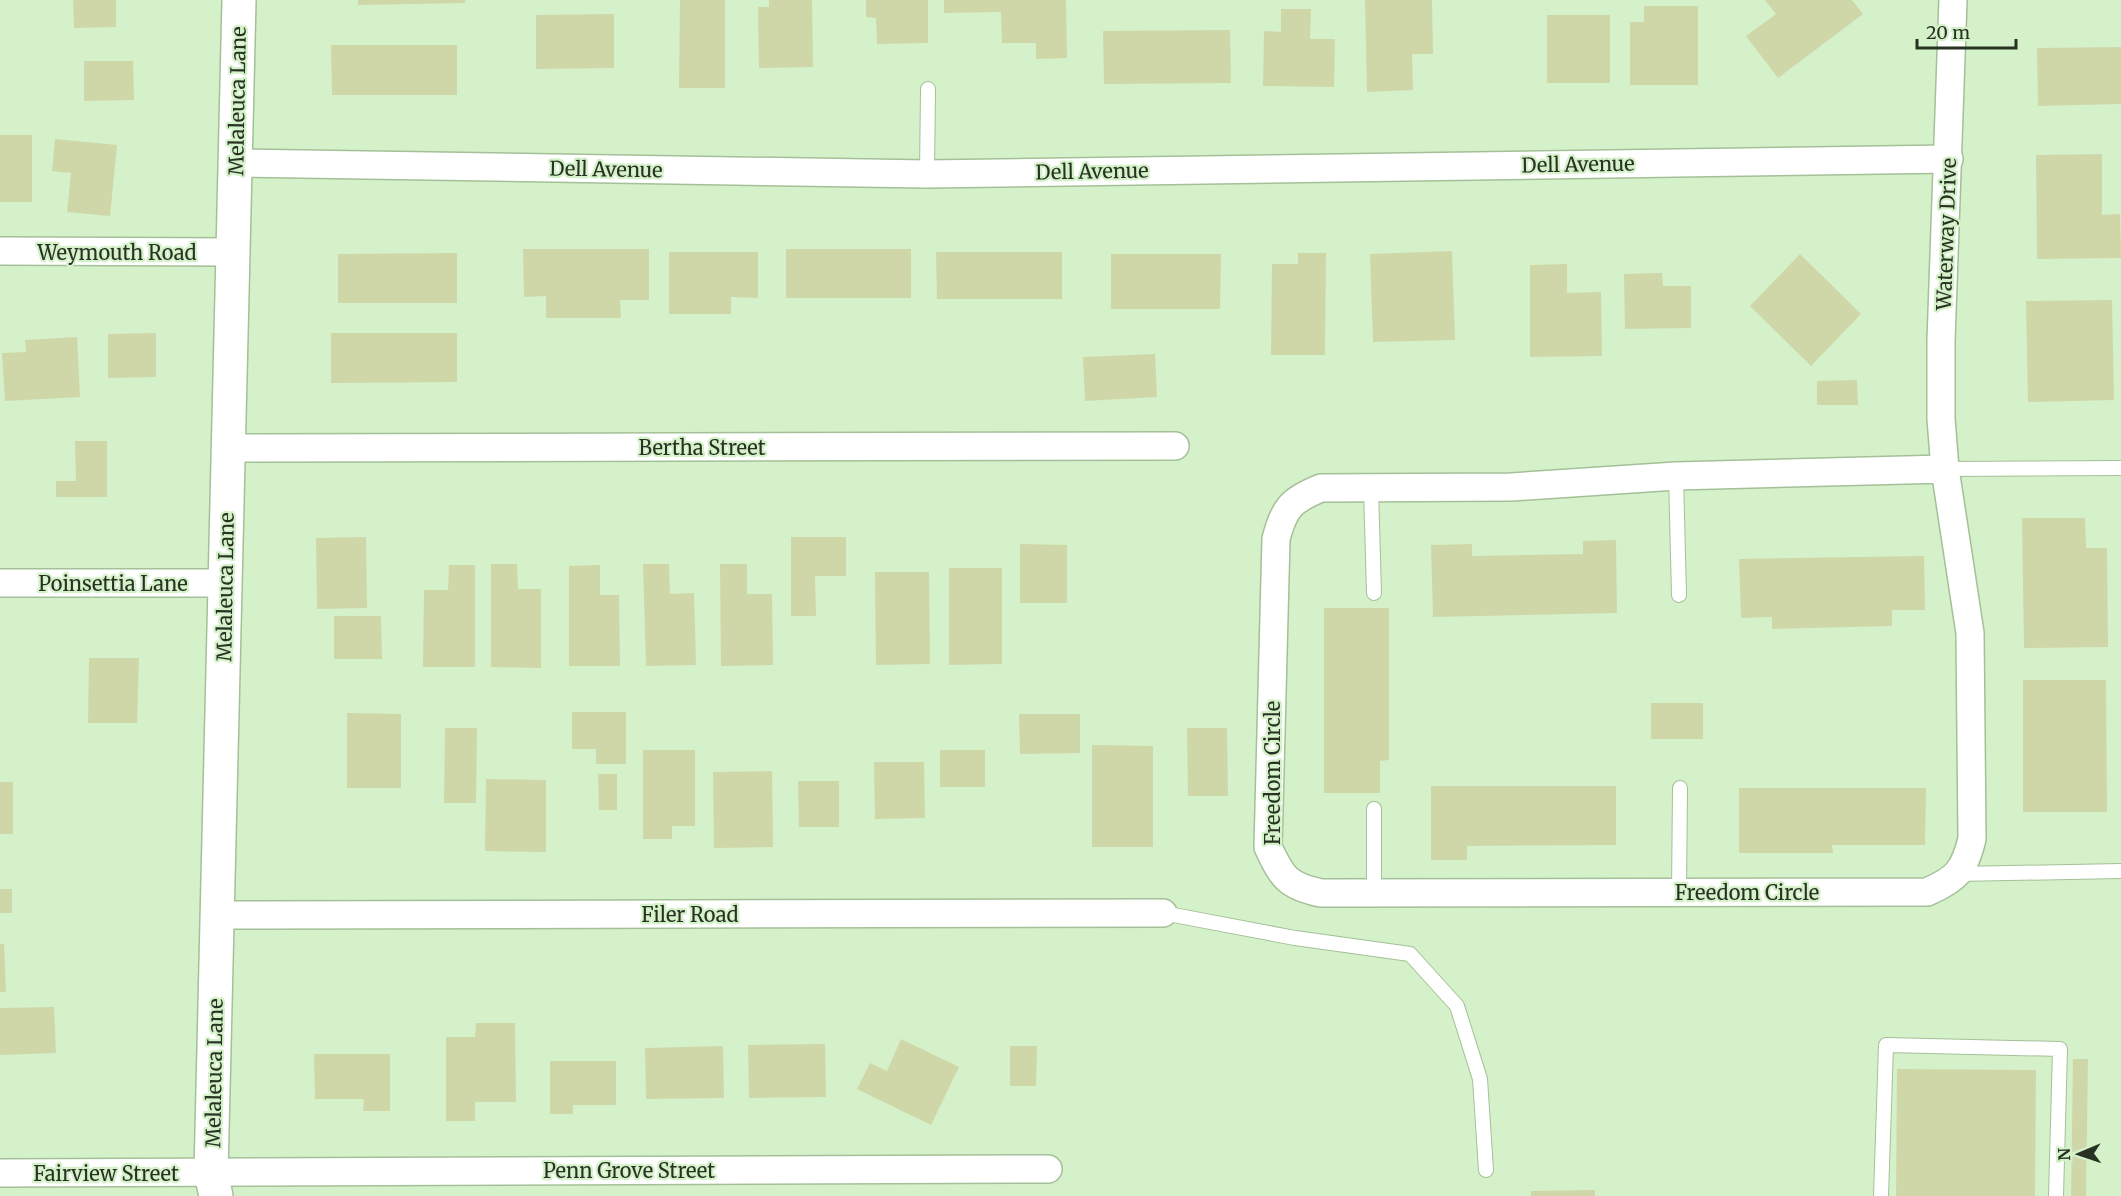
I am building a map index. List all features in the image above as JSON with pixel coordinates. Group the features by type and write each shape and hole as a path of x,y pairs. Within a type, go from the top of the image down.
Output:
{"street":[{"name":"Melaleuca Lane","path":"210,1188 240,0"},
{"name":"Waterway Drive","path":"1945,468 1941,419 1941,352 1953,0"},
{"name":"Dell Avenue","path":"236,163 927,174 1949,159"},
{"name":"Weymouth Road","path":"0,252 233,252"},
{"name":"Bertha Street","path":"228,448 1175,446"},
{"name":"Freedom Circle","path":"1945,468 1676,476 1511,487 1321,488 1298,498 1281,516 1276,539 1268,847 1280,874 1298,888 1321,893 1927,892 1950,882 1957,874"},
{"path":"1945,468 1970,633 1972,839 1966,863 1957,874"},
{"name":"Poinsettia Lane","path":"0,583 225,583"},
{"name":"Filer Road","path":"217,915 1162,913"},
{"name":"Penn Grove Street","path":"210,1188 1047,1169"},
{"name":"Fairview Street","path":"0,1173 210,1188"}],"lane":[{"path":"927,174 928,88"},
{"path":"1945,468 2121,468"},
{"path":"1676,476 1679,595"},
{"path":"1371,488 1374,593"},
{"path":"1679,892 1680,788"},
{"path":"1374,809 1374,893"},
{"path":"1957,874 2121,871"},
{"path":"1162,913 1295,938 1410,954 1457,1006 1480,1079 1486,1170"},
{"path":"1881,1196 1886,1045 2060,1049 2056,1196"}],"building":[{"path":"73,0 116,0 116,27 74,28"},
{"path":"358,0 465,0 465,3 358,5"},
{"path":"680,0 725,0 725,88 679,88"},
{"path":"769,0 812,0 813,67 759,68 758,7 769,7"},
{"path":"866,0 928,0 928,43 877,44 876,18 866,17"},
{"path":"944,0 1066,0 1067,58 1036,59 1036,43 1002,43 1001,12 944,13"},
{"path":"1365,0 1432,0 1433,54 1412,54 1413,90 1367,92"},
{"path":"1765,0 1852,0 1863,14 1778,78 1746,36 1776,14"},
{"path":"1644,6 1698,6 1698,85 1630,85 1630,22 1644,22"},
{"path":"1281,9 1311,9 1310,39 1335,39 1334,87 1263,86 1264,31 1281,32"},
{"path":"614,14 614,68 536,69 536,15"},
{"path":"1547,15 1610,15 1610,83 1547,83"},
{"path":"1230,30 1231,83 1104,84 1103,31"},
{"path":"331,45 457,45 457,95 332,95"},
{"path":"2121,47 2121,104 2038,106 2037,48"},
{"path":"84,61 133,61 134,100 84,101"},
{"path":"0,135 32,135 32,202 0,202"},
{"path":"55,139 117,145 110,216 67,212 71,173 52,171"},
{"path":"2102,154 2102,215 2120,214 2121,258 2037,259 2036,155"},
{"path":"523,249 649,249 649,300 620,300 621,318 546,318 546,296 524,297"},
{"path":"786,249 911,249 911,298 786,298"},
{"path":"1452,251 1455,340 1373,342 1370,254"},
{"path":"669,252 758,252 758,298 731,297 731,314 669,314"},
{"path":"936,252 1062,252 1062,299 937,299"},
{"path":"457,253 457,303 338,303 338,254"},
{"path":"1298,253 1326,253 1325,355 1271,355 1272,264 1298,264"},
{"path":"1111,254 1221,254 1220,309 1111,309"},
{"path":"1800,254 1861,314 1811,366 1750,306"},
{"path":"1567,264 1567,293 1601,292 1602,356 1530,357 1530,265"},
{"path":"1662,273 1663,286 1691,286 1691,328 1625,329 1624,274"},
{"path":"2112,300 2114,400 2028,402 2026,301"},
{"path":"156,333 156,377 108,378 108,334"},
{"path":"331,333 457,333 457,382 331,383"},
{"path":"77,337 80,397 5,401 2,353 26,352 25,340"},
{"path":"1155,354 1157,397 1085,401 1083,357"},
{"path":"1857,380 1858,405 1817,405 1817,381"},
{"path":"75,441 107,441 107,497 56,497 56,481 76,481"},
{"path":"2022,518 2085,518 2086,548 2107,548 2108,647 2024,648"},
{"path":"366,537 367,608 317,609 316,538"},
{"path":"791,537 846,537 846,576 815,576 816,616 791,616"},
{"path":"1616,540 1617,613 1433,617 1431,545 1472,544 1472,556 1583,554 1583,541"},
{"path":"1020,544 1067,545 1067,603 1020,603"},
{"path":"1924,556 1925,610 1892,610 1892,626 1772,629 1772,617 1741,618 1739,559"},
{"path":"491,564 517,564 518,589 541,589 541,668 491,667"},
{"path":"643,564 669,564 670,594 694,593 696,665 646,666"},
{"path":"720,564 747,564 747,594 772,594 773,665 721,666"},
{"path":"449,565 475,565 475,667 423,667 424,590 448,590"},
{"path":"600,565 600,595 619,595 620,666 569,666 569,566"},
{"path":"949,568 1002,568 1002,664 949,665"},
{"path":"875,572 929,572 930,664 876,665"},
{"path":"1324,608 1389,608 1389,760 1380,761 1380,793 1324,793"},
{"path":"334,616 381,616 382,659 334,659"},
{"path":"89,658 139,658 137,723 88,723"},
{"path":"2023,680 2106,680 2107,812 2023,812"},
{"path":"1651,703 1703,703 1703,739 1651,739"},
{"path":"572,712 626,712 626,764 596,764 596,749 572,749"},
{"path":"347,713 401,714 401,788 347,788"},
{"path":"1019,714 1080,714 1080,753 1020,754"},
{"path":"445,728 477,728 476,803 444,803"},
{"path":"1187,728 1227,728 1228,796 1188,796"},
{"path":"1092,745 1153,746 1153,847 1092,847"},
{"path":"643,750 695,750 695,826 672,826 672,839 643,839"},
{"path":"940,750 985,750 985,787 940,787"},
{"path":"874,762 924,762 925,818 875,819"},
{"path":"772,771 773,847 714,848 713,772"},
{"path":"598,774 617,774 617,810 599,810"},
{"path":"486,779 546,780 546,852 485,851"},
{"path":"798,781 839,781 839,827 799,827"},
{"path":"0,782 13,782 13,834 0,834"},
{"path":"1431,786 1616,786 1616,845 1467,846 1467,860 1431,860"},
{"path":"1739,788 1926,788 1925,845 1832,845 1833,853 1739,853"},
{"path":"0,889 12,889 12,913 0,913"},
{"path":"0,944 4,944 6,992 0,992"},
{"path":"54,1007 56,1053 0,1055 0,1008"},
{"path":"476,1023 515,1023 516,1102 475,1102 475,1121 446,1121 446,1037 475,1037"},
{"path":"901,1039 959,1067 931,1125 857,1089 870,1063 887,1071"},
{"path":"825,1044 826,1097 749,1098 748,1045"},
{"path":"723,1046 724,1098 646,1099 645,1048"},
{"path":"1010,1046 1037,1046 1036,1086 1010,1086"},
{"path":"314,1054 390,1054 390,1111 363,1111 364,1099 315,1099"},
{"path":"2073,1059 2088,1059 2086,1196 2071,1196"},
{"path":"550,1061 616,1061 616,1105 573,1105 573,1114 550,1114"},
{"path":"1897,1069 2036,1070 2035,1196 1896,1196"},
{"path":"1595,1190 1595,1196 1531,1196 1531,1191"}]}
